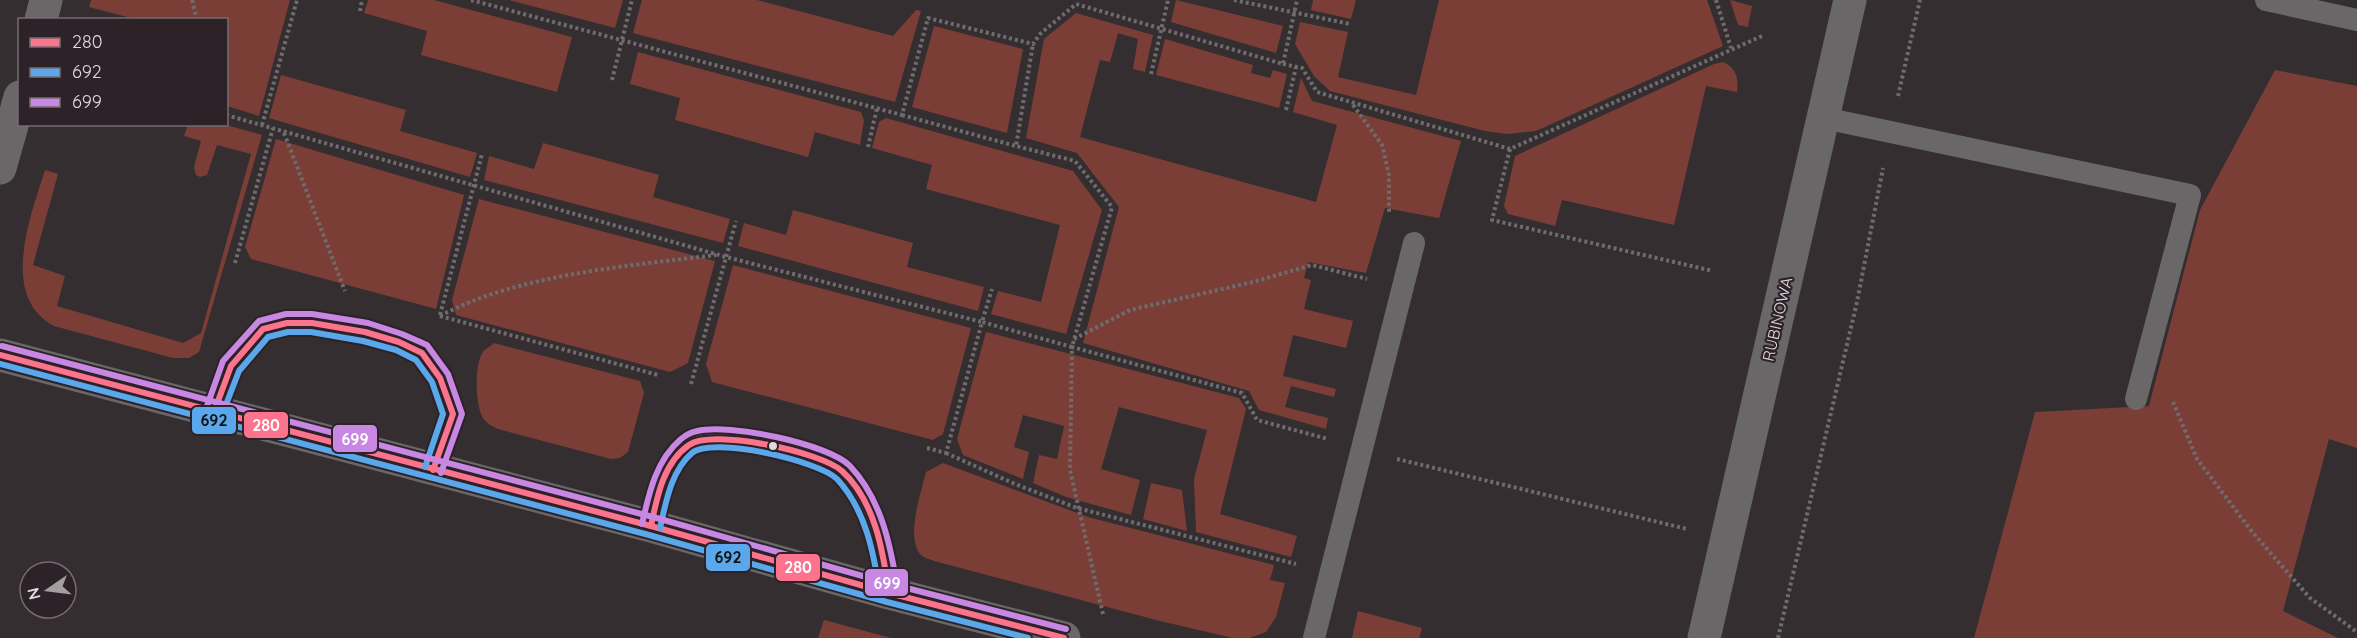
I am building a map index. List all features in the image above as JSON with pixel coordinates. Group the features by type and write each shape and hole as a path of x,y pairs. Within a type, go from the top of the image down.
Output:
{"street":[{"path":"42,18 46,0"},
{"name":"RUBINOWA","path":"1704,638 1850,0"},
{"path":"0,168 18,104"},
{"path":"0,355 651,526 889,593 1064,638"}],"lane":[{"path":"2266,0 2357,20"},
{"path":"1824,118 2190,195 2136,399"},
{"path":"1314,638 1414,243"},
{"path":"214,412 231,366 263,329 287,323 312,322 364,332 399,342 422,353 440,378 453,414 433,470"},
{"path":"651,526 663,482 673,460 686,446 699,440 723,438 813,456 840,468 858,489 876,526 889,593"}],"path":[{"path":"192,0 196,18"},
{"path":"262,125 297,0"},
{"path":"360,11 362,0"},
{"path":"471,0 1075,161 1112,207 1072,347 1070,470 1103,614"},
{"path":"612,80 632,0"},
{"path":"1151,74 1168,0"},
{"path":"1234,0 1350,24"},
{"path":"1282,64 1298,0"},
{"path":"1716,0 1731,48"},
{"path":"1778,638 1857,302 1890,132 1920,0"},
{"path":"1016,146 1033,44 1040,34 1076,4 1302,69 1317,92 1510,149 1762,36"},
{"path":"902,115 928,18 1033,44"},
{"path":"1286,110 1296,67"},
{"path":"1352,104 1382,145 1389,175 1389,214"},
{"path":"868,147 878,108"},
{"path":"228,116 726,257 982,322 1242,393 1257,420 1329,440"},
{"path":"235,263 273,128"},
{"path":"283,132 345,292"},
{"path":"1510,149 1492,220 1713,271"},
{"path":"440,316 482,154"},
{"path":"691,384 736,220"},
{"path":"440,316 462,304 513,288 603,269 718,254"},
{"path":"1074,339 1130,310 1253,282 1312,265 1370,280"},
{"path":"946,453 992,290"},
{"path":"440,316 658,375"},
{"path":"2170,396 2198,459 2253,533 2310,598 2357,632"},
{"path":"927,448 946,453 1015,484 1077,508 1297,564"},
{"path":"1361,450 1691,530"}],"shaded area":[{"path":"91,0 290,0 259,116 228,106 228,18 131,18 89,7"},
{"path":"368,0 434,0 572,37 557,92 421,55 427,31 364,13"},
{"path":"509,0 623,0 615,28"},
{"path":"642,0 757,0 893,36 916,10 921,11 895,102 633,33"},
{"path":"1176,0 1283,26 1276,53 1171,22"},
{"path":"1313,0 1356,0 1351,19 1311,10"},
{"path":"1439,0 1707,0 1723,46 1536,131 1507,134 1485,131 1330,91 1314,76 1295,44 1300,22 1348,32 1338,77 1416,95"},
{"path":"1730,0 1752,6 1748,27 1738,25"},
{"path":"1076,13 1153,35 1145,72 1133,69 1138,39 1118,33 1110,62 1100,60 1080,137 1316,202 1337,125 1293,112 1301,78 1312,101 1461,141 1439,218 1385,208 1366,273 1308,262 1304,278 1311,280 1304,309 1353,321 1346,348 1293,335 1283,376 1336,389 1334,397 1291,386 1285,407 1328,418 1326,429 1259,410 1249,391 1083,343 1119,207 1077,153 1026,138 1044,39"},
{"path":"934,26 1023,49 1007,133 912,107"},
{"path":"1165,39 1253,65 1251,73 1270,78 1273,70 1287,74 1279,108 1156,75"},
{"path":"638,52 861,112 864,120 860,145 815,132 808,157 675,120 680,98 630,84"},
{"path":"1723,62 1736,74 1737,92 1706,86 1674,225 1562,200 1555,226 1508,214 1504,206 1515,156 1714,64"},
{"path":"2275,70 2357,86 2357,448 2329,439 2283,611 2338,638 1974,638 2035,412 2149,406 2200,210"},
{"path":"281,75 406,110 400,131 477,153 470,177 269,118"},
{"path":"886,118 1073,171 1102,210 1066,334 991,314 998,291 1041,302 1060,225 926,189 932,165 872,148 879,122"},
{"path":"188,126 228,126 262,135 199,352 189,358 173,358 54,326 37,313 28,296 23,277 23,256 27,234 45,170 58,174 33,265 65,276 57,306 183,343 201,333 251,154 217,145 207,175 200,177 196,175 194,167 201,141 184,136"},
{"path":"276,139 464,195 436,309 251,259 245,247"},
{"path":"543,143 659,175 653,197 730,219 723,243 484,180 489,156 534,169"},
{"path":"479,199 715,261 688,363 670,372 456,315 452,300"},
{"path":"793,210 913,243 907,267 984,287 978,311 738,246 744,223 786,235"},
{"path":"733,265 971,328 943,434 933,440 712,382 706,364"},
{"path":"986,332 1239,398 1246,409 1220,514 1297,536 1291,557 1196,532 1194,479 1207,430 1119,407 1101,469 1140,480 1131,515 1066,497 1033,483 1039,455 1057,459 1064,426 1023,415 1014,447 1029,452 1023,479 963,455 957,439"},
{"path":"494,343 640,381 644,393 628,452 620,458 611,459 498,429 488,423 483,418 478,404 477,375 483,352"},
{"path":"943,463 1088,517 1274,565 1270,580 1285,583 1276,617 1266,632 1249,638 1233,638 1160,621 925,558 916,547 914,538 918,503 926,472"},
{"path":"1151,483 1182,490 1187,531 1143,519"},
{"path":"1358,611 1422,628 1419,638 1352,638"},
{"path":"824,620 891,638 818,638"}],"transit line":[{"name":"699","path":"206,409 223,361 259,321 286,314 312,314 368,323 427,345 448,374 462,414 441,473"},
{"name":"280","path":"214,412 231,366 263,329 287,323 312,323 365,332 399,342 422,353 440,378 453,414 433,470"},
{"name":"692","path":"222,415 239,371 268,337 288,332 311,332 363,341 396,350 416,360 432,382 443,414 425,467"},
{"name":"699","path":"2,346 653,517 891,584 1066,629"},
{"name":"280","path":"0,355 651,526 889,593 1064,638"},
{"name":"692","path":"0,364 649,535 887,602 1028,638"},
{"name":"699","path":"642,524 651,489 665,457 672,447 689,434 712,429 731,430 801,443 839,458 850,466 861,479 883,525 898,592"},
{"name":"280","path":"651,526 662,481 673,461 689,445 701,440 720,439 790,450 830,464 842,471 853,483 870,512 876,528 889,593"},
{"name":"692","path":"660,528 674,478 692,453 704,448 721,447 789,458 826,472 837,479 847,491 862,518 867,533 880,594"}]}
